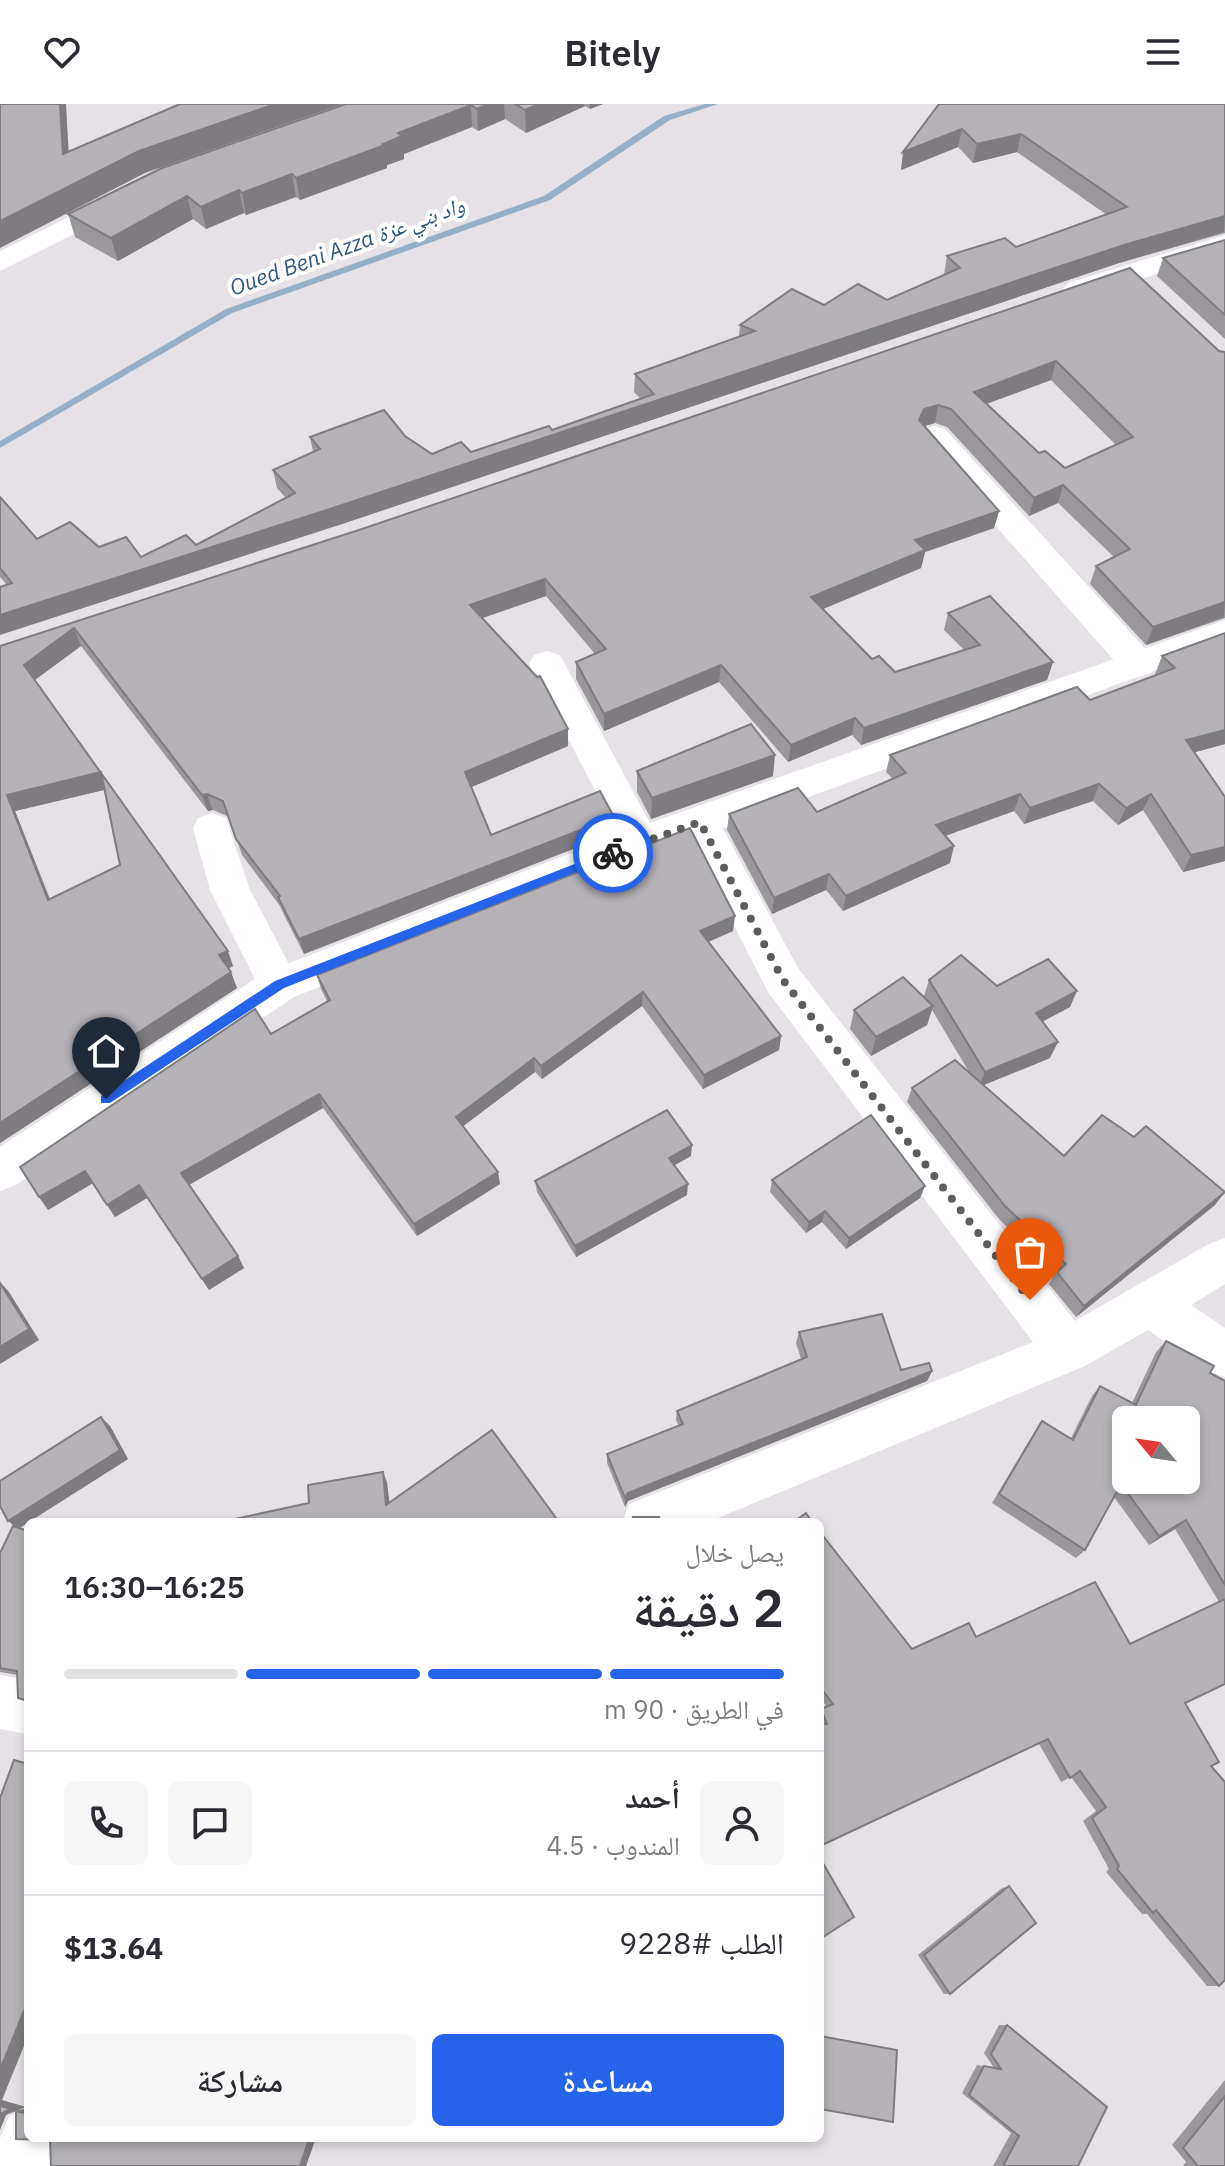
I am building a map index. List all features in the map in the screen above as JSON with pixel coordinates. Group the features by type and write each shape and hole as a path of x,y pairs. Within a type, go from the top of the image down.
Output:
{"street":[{"path":"0,262 142,189"},
{"path":"1042,301 1141,282 1225,244"},
{"path":"934,436 1138,664"},
{"path":"0,1171 279,985 641,842 1225,632"},
{"path":"547,664 641,842"},
{"path":"700,822 783,980 1068,1350"},
{"path":"212,828 230,890 279,985"},
{"path":"657,1518 1068,1350 1225,1259"},
{"path":"1150,1304 1225,1355"},
{"path":"0,1702 24,1706"},
{"path":"31,2142 31,2166"}],"building":[{"path":"0,104 60,104 63,154 180,104 275,104 139,151 0,221"},
{"path":"346,104 488,104 477,109 471,105 398,133 402,136 385,145 296,178 292,174 242,193 239,190 201,207 187,196 111,238 68,214 162,168"},
{"path":"515,104 539,104 525,110"},
{"path":"939,104 1225,104 1225,216 1124,245 336,507 0,615 0,587 12,583 0,568 0,497 37,539 70,522 99,547 126,537 141,557 186,535 196,545 295,493 273,470 320,449 310,437 384,410 405,436 432,454 461,442 471,452 549,426 552,430 654,394 635,374 755,331 740,325 792,289 824,305 858,284 887,300 960,268 947,256 1005,238 1016,247 1127,207 1021,134 977,144 962,129 903,152"},
{"path":"1225,240 1225,315 1163,258"},
{"path":"1130,268 1219,351 1225,352 1225,602 1153,627 1096,566 1130,549 1063,485 1034,498 951,409 938,405 924,409 919,420 999,511 915,540 925,550 811,597 872,659 879,656 895,672 980,645 948,613 990,596 1053,662 864,728 855,718 791,745 721,665 604,714 576,662 606,649 545,579 470,605 537,677 540,676 568,729 465,772 491,835 600,791 614,817 299,939 280,896 236,839 223,801 202,795 74,628 24,665 100,772 7,795 48,900 120,865 101,773 228,951 219,955 231,972 0,1123 0,646 362,529","holes":["1056,361 1133,437 1065,468 1045,451 1039,453 974,392"]},
{"path":"1225,633 1225,730 1186,740 1225,797 1225,847 1191,855 1151,794 1126,808 1099,784 1030,808 1020,794 936,825 954,846 846,896 829,874 774,898 729,814 798,788 817,812 906,773 890,755 1077,687 1090,700 1175,668 1162,656"},
{"path":"751,724 775,755 652,798 637,771"},
{"path":"690,828 735,916 700,931 781,1036 704,1075 643,992 541,1066 534,1058 456,1117 498,1172 414,1224 319,1094 181,1173 238,1256 202,1279 139,1185 107,1205 85,1171 39,1197 20,1167 255,1009 271,1034 330,1000 317,975"},
{"path":"961,955 997,986 1048,959 1077,991 1036,1013 1058,1042 985,1072 929,980"},
{"path":"903,977 933,1006 876,1037 854,1010"},
{"path":"955,1060 1064,1156 1102,1115 1134,1137 1146,1126 1225,1192 1084,1306 1057,1272 1066,1264 1005,1206 912,1088"},
{"path":"667,1110 692,1145 669,1158 688,1184 575,1246 535,1181"},
{"path":"871,1115 925,1186 849,1238 825,1211 809,1222 772,1180"},
{"path":"0,1283 29,1329 0,1347"},
{"path":"882,1314 901,1370 929,1363 932,1371 628,1493 625,1498 607,1454 683,1424 677,1411 807,1357 799,1332"},
{"path":"1166,1341 1214,1366 1210,1373 1225,1381 1225,1585 1186,1520 1159,1536 1128,1494 1200,1494 1200,1406 1112,1406 1112,1494 1116,1494 1085,1550 999,1494 1042,1421 1073,1440 1100,1386 1136,1405"},
{"path":"101,1417 120,1450 8,1521 0,1506 0,1481"},
{"path":"492,1430 556,1518 240,1518 309,1503 308,1485 383,1472 386,1505"},
{"path":"13,1526 24,1530 24,1700 18,1698 17,1671 0,1668 0,1553"},
{"path":"824,1537 912,1649 969,1623 976,1637 1095,1582 1130,1644 1225,1599 1225,1684 1185,1703 1219,1762 1211,1766 1225,1782 1225,1980 1219,1986 1156,1910 1153,1913 1117,1869 1119,1866 1092,1818 1106,1807 1080,1771 1070,1778 1048,1739 824,1844 824,1724 827,1724 824,1708 833,1704 824,1692"},
{"path":"14,1760 24,1763 24,2011 0,2070 0,1798"},
{"path":"824,1865 854,1917 824,1936"},
{"path":"1009,1886 1036,1923 950,1994 924,1955"},
{"path":"1007,2025 1107,2107 1078,2166 1003,2166 1019,2136 969,2095 984,2066 1001,2069 991,2054"},
{"path":"824,2037 897,2050 893,2122 824,2110"},
{"path":"1225,2096 1225,2166 1197,2166 1183,2148"},
{"path":"0,2106 11,2109 0,2114"},
{"path":"16,2111 24,2113 24,2139 16,2139"},
{"path":"50,2142 308,2142 300,2166 51,2166"}],"waterway":[{"name":"Oued Beni Azza واد بني عزة","path":"0,445 229,311 547,198 667,118 714,104"}],"way so far":[{"path":"613,853 700,822 783,980 1030,1300"}],"route":[{"path":"106,1099 279,985 613,853"}]}
